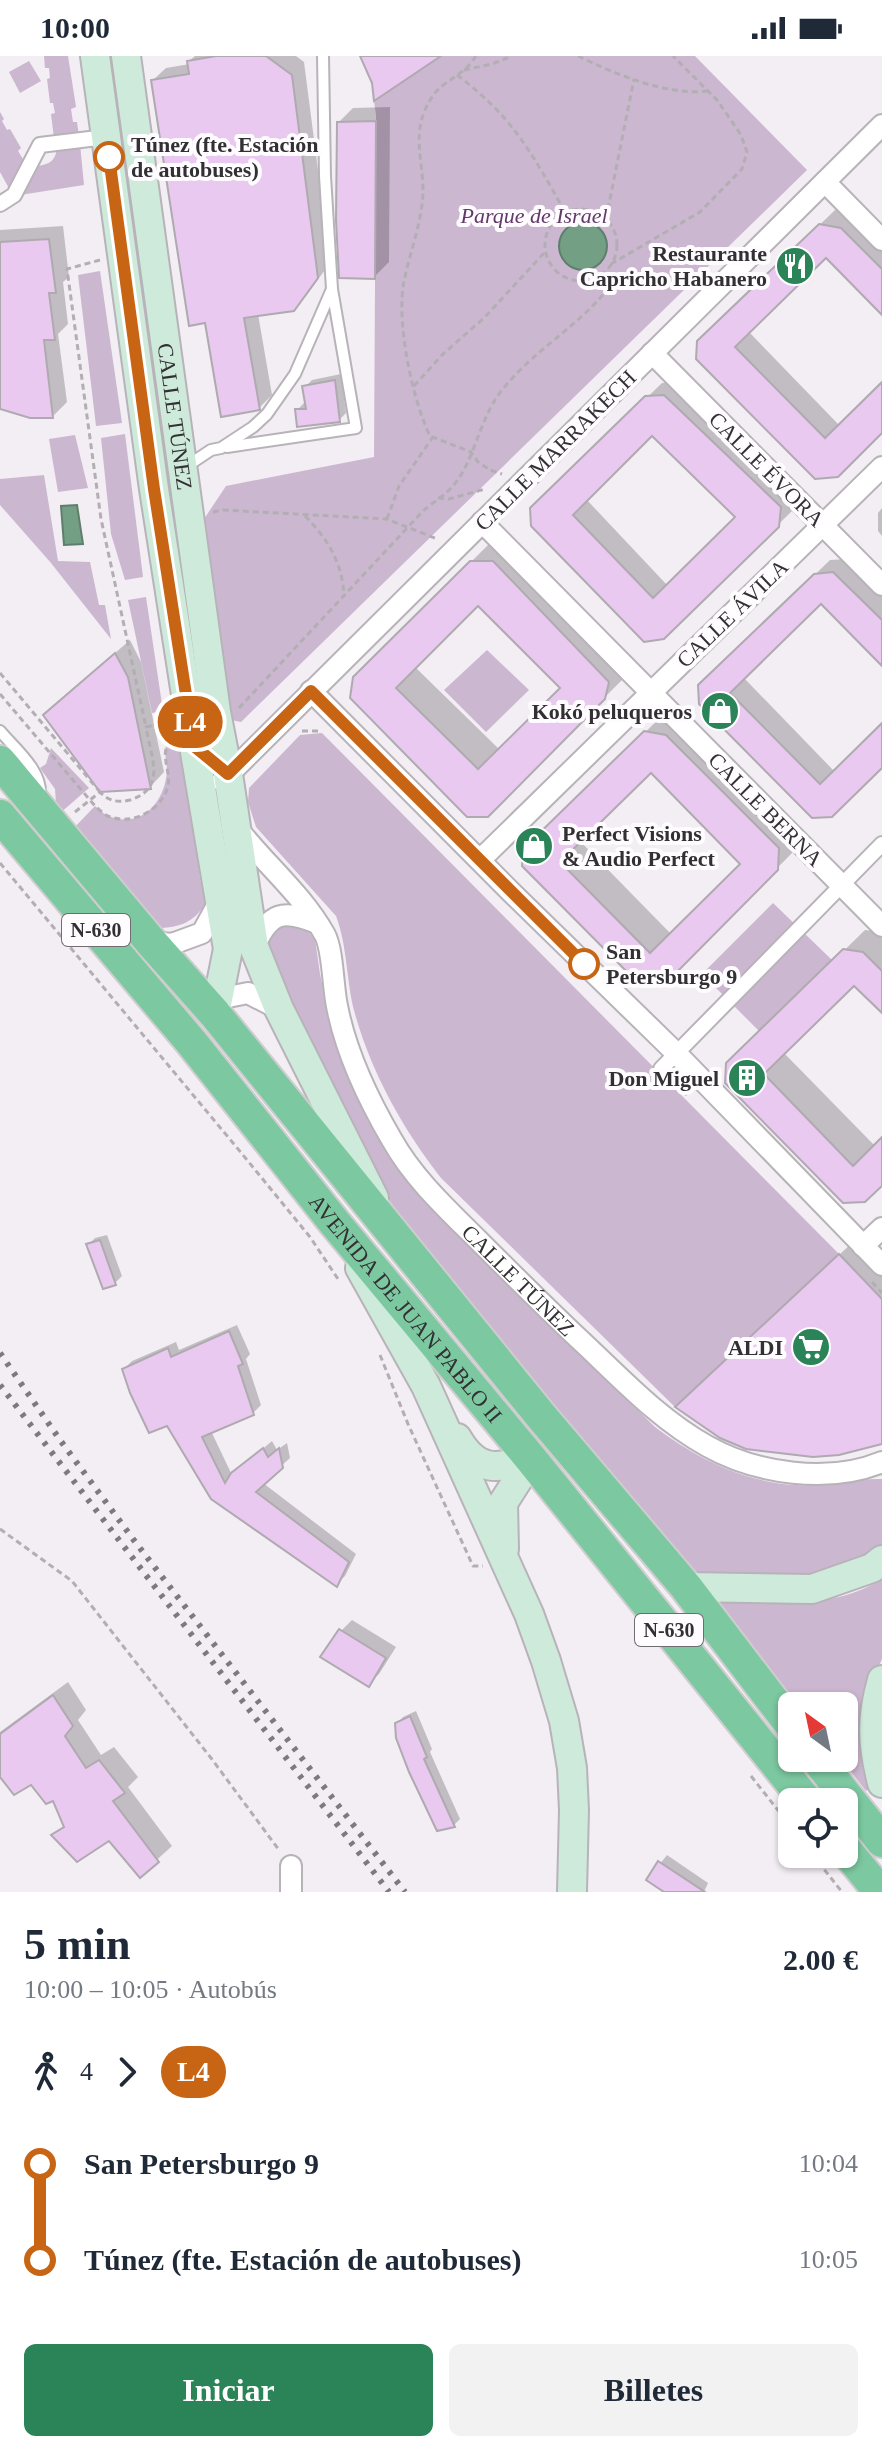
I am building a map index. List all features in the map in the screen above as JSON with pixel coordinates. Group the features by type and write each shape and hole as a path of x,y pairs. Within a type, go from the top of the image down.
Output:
{"highway":[{"name":"AVENIDA DE JUAN PABLO II","path":"0,762 151,942 217,1006 389,1227 541,1416 686,1587 778,1708"},
{"name":"AVENIDA DE JUAN PABLO II","path":"0,816 192,1043 796,1788"},
{"path":"192,1043 217,1006"},
{"path":"531,1459 541,1416"},
{"path":"827,1772 882,1841"},
{"path":"858,1865 880,1892"}],"main road":[{"name":"CALLE TÚNEZ","path":"126,57 189,517 203,715 194,746 228,949 217,1006"},
{"name":"CALLE TÚNEZ","path":"95,59 154,489 203,715 228,774 254,947 279,1009 389,1227"},
{"path":"334,1222 461,1446 471,1458 489,1467 531,1459"},
{"path":"426,1386 529,1614 569,1744 574,1810 572,1892"},
{"path":"504,1562 503,1503 531,1459"},
{"path":"686,1587 812,1589 872,1568 882,1560"},
{"path":"882,1680 872,1736 882,1783"}],"street":[{"name":"CALLE TÚNEZ","path":"95,59 126,57"},
{"name":"CALLE MARRAKECH","path":"228,774 882,125"},
{"path":"0,204 14,195 40,145 106,137"},
{"path":"825,182 882,240"},
{"name":"CALLE ÉVORA","path":"652,353 882,585"},
{"name":"CALLE ÁVILA","path":"480,860 882,467"},
{"path":"154,489 182,470"},
{"name":"CALLE BERNA","path":"482,522 882,926"},
{"path":"311,691 676,1053 863,1246 873,1269"},
{"path":"194,746 228,774 212,792 205,812"},
{"name":"CALLE TÚNEZ","path":"234,825 256,853 304,900 327,938 337,1009 347,1043 372,1104 393,1143 434,1196 540,1302 663,1417 709,1447 769,1470 830,1475 878,1466"},
{"path":"661,1069 882,844"},
{"path":"151,942 172,944 202,933 219,902"},
{"path":"254,947 264,924 279,916 299,916 317,923"},
{"path":"217,1006 248,993 279,1009"},
{"path":"863,1246 882,1228"},
{"path":"291,1866 291,1892"}],"lane":[{"path":"182,470 211,450 356,428 332,289 325,176 323,56"},
{"path":"221,448 267,414 295,374 332,289"},
{"path":"0,731 38,777 47,818"}],"path":[{"path":"476,56 432,96 419,125 418,156 423,191 419,222 403,285 404,343 421,417 433,437 471,452 478,462 504,475 496,482"},
{"path":"464,70 512,56"},
{"path":"578,56 613,73 634,79 694,92 709,90"},
{"path":"611,264 617,243 613,228 600,214 585,209 565,213 553,221 546,233 545,252 552,267 562,276 578,282 599,276 611,264 700,212 742,169 747,152 741,135 709,90 673,56"},
{"path":"457,75 502,113 532,152 565,213"},
{"path":"606,219 634,79"},
{"path":"414,386 443,354 484,318 545,252"},
{"path":"0,673 100,792 114,801 123,802 151,789 154,780 146,727 101,519 67,269 123,253"},
{"path":"146,727 240,708 409,526 451,488 465,467 481,426 499,395 534,355 588,312 602,296 599,276"},
{"path":"387,519 399,486 433,437"},
{"path":"438,498 449,499 487,489"},
{"path":"189,517 223,510 387,519 436,539 452,552"},
{"path":"304,515 317,528 337,559 344,597"},
{"path":"0,694 95,806 110,817 119,818 129,819 147,814 160,801 168,786 166,745 177,736 178,725 203,715"},
{"path":"293,731 325,731"},
{"path":"47,818 100,792"},
{"path":"661,1069 694,1102"},
{"path":"873,1269 882,1293"},
{"path":"0,1529 72,1581 291,1866"},
{"path":"823,1868 842,1892"}],"green space":[{"path":"44,56 68,56 76,107 71,109 79,136 54,138 51,114 55,113 53,103 50,103 49,68 45,68"},
{"name":"Parque de Israel","path":"441,56 695,56 807,170 241,722 231,720 204,519 226,486 374,457 374,101"},
{"path":"29,61 41,81 20,93 9,72"},
{"path":"0,112 7,130 10,129 21,148 18,151 23,159 27,158 11,192 0,172"},
{"path":"80,144 84,185 20,195 36,166 51,162 57,149"},
{"path":"100,271 122,423 96,426 78,275"},
{"path":"125,434 143,577 125,580 111,534 101,438"},
{"path":"75,435 88,488 58,492 49,439"},
{"path":"44,475 58,561 90,562 99,605 105,605 111,639 0,505 0,479"},
{"path":"146,597 163,711 152,713 128,600"},
{"path":"487,650 529,690 486,732 444,690"},
{"path":"322,733 839,1254 675,1407 441,1178 390,1100 370,1058 355,1014 336,916 256,827 248,802 249,788 300,735"},
{"path":"177,736 206,903 186,923 157,928 72,830 95,806 109,816 123,819 133,819 150,809 157,802 165,782 166,745"},
{"path":"51,748 89,788 59,814 55,789 40,768 46,764"},
{"path":"773,903 832,960 759,1031 702,974"},
{"path":"287,923 303,926 315,939 340,1059 365,1113 400,1168 446,1222 655,1427 687,1449 739,1474 776,1483 807,1485 882,1479 882,1545 846,1565 806,1577 745,1578 686,1569 413,1238 392,1204 335,1099 266,956 268,933"},
{"path":"882,1579 882,1659 875,1675 872,1786 866,1791 851,1772 858,1772 858,1692 789,1692 714,1600 800,1602 843,1596"}],"shaded area":[{"path":"583,222 600,229 607,246 600,263 583,270 566,263 559,246 566,229"},
{"path":"77,505 83,544 64,545 61,506"}],"building":[{"path":"216,56 266,56 292,75 318,278 294,311 244,318 260,410 221,417 205,323 189,326 151,80 189,74 187,61"},
{"path":"360,56 441,56 374,101 372,83"},
{"path":"376,121 375,279 339,278 337,122"},
{"path":"819,224 841,228 882,269 882,315 826,258 735,347 825,438 882,382 882,433 838,477 815,479 696,359 697,341"},
{"path":"49,239 56,293 49,293 55,340 44,340 53,418 30,418 0,409 0,242"},
{"path":"335,380 340,422 297,427 295,409 306,409 302,386"},
{"path":"664,395 781,507 779,527 664,639 644,642 531,526 530,508 645,396","holes":["652,436 735,517 653,598 573,515"]},
{"path":"470,561 493,561 609,682 605,699 488,817 467,817 350,698 353,677","holes":["478,606 560,688 478,769 396,688"]},
{"path":"833,572 882,620 882,666 821,604 730,693 820,784 882,723 882,768 832,817 812,818 699,704 698,685 814,574"},
{"path":"115,653 128,677 151,789 100,792 43,715"},
{"path":"644,731 666,735 779,848 778,870 664,985 641,986 522,866 523,849","holes":["651,773 740,864 650,953 560,862"]},
{"name":"Don Miguel","path":"843,949 863,952 882,971 882,1013 854,986 764,1074 853,1166 882,1137 882,1186 865,1202 843,1203 725,1083 726,1063"},
{"path":"100,1240 116,1285 103,1289 86,1244"},
{"name":"ALDI","path":"839,1254 882,1299 882,1444 839,1455 813,1457 746,1449 720,1438 675,1407"},
{"path":"229,1331 243,1364 238,1366 254,1415 202,1437 225,1483 231,1473 263,1448 268,1457 279,1448 283,1468 256,1492 349,1562 337,1587 211,1499 167,1426 149,1433 130,1393 122,1369 168,1348 171,1357"},
{"path":"339,1629 386,1658 369,1687 320,1657"},
{"path":"53,1695 73,1726 65,1736 86,1768 99,1760 125,1793 113,1801 159,1862 140,1878 109,1841 77,1862 51,1835 64,1827 53,1801 46,1804 31,1785 14,1795 0,1777 0,1734"},
{"path":"410,1716 427,1757 424,1759 455,1827 437,1831 409,1772 396,1738 395,1723"},
{"path":"658,1861 705,1892 664,1892 646,1880"}],"railway":[{"path":"0,1353 136,1543 405,1892"},
{"path":"0,1385 389,1892"}],"bus line":[{"name":"L4","path":"109,157 154,489 194,746 228,774 311,691 584,964"}],"place":[{"name":"Túnez (fte. Estación de autobuses)","path":"109,157"},
{"name":"Restaurante Capricho Habanero","path":"795,266"},
{"name":"Kokó peluqueros","path":"720,711"},
{"name":"Perfect Visions & Audio Perfect","path":"534,846"},
{"name":"San Petersburgo 9","path":"584,964"},
{"name":"Don Miguel","path":"747,1078"},
{"name":"ALDI","path":"811,1347"}]}
